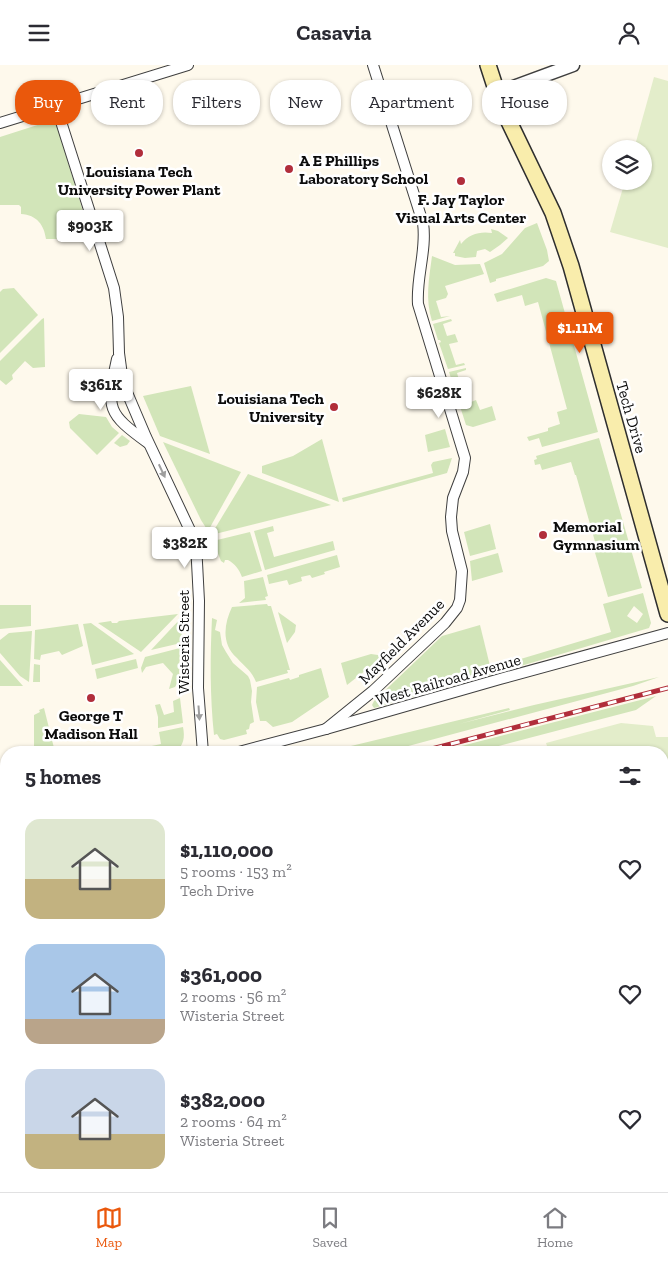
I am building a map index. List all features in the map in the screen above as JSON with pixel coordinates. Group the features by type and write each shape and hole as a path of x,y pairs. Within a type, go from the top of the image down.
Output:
{"main road":[{"name":"Tech Drive","path":"488,65 492,80"},
{"name":"Tech Drive","path":"511,125 553,213 568,257 668,614"}],"street":[{"path":"81,97 188,65"},
{"name":"Mayfield Avenue","path":"326,729 373,691 445,623 457,608 461,591 462,571 452,531 451,517 453,498 463,472 465,458 418,304 418,283 424,239 423,223 374,65"},
{"path":"532,80 573,65"},
{"path":"0,123 15,118"},
{"name":"Wisteria Street","path":"62,125 114,288 123,383 149,444 196,543 199,601 198,688 202,746"},
{"path":"119,353 110,390 112,403 122,423 149,444"},
{"name":"West Railroad Avenue","path":"262,746 668,633"}],"green space":[{"path":"654,77 668,81 668,248 610,232 622,190 652,190 652,140 636,140"},
{"path":"37,125 57,125 89,231 86,234 81,236 68,235 67,239 46,239 44,229 39,222 31,216 21,214 21,207 19,205 0,205 0,137"},
{"path":"537,223 549,261 543,266 496,279 496,281 490,283 484,263 502,254 525,228"},
{"path":"491,229 498,231 508,238 490,252 485,249 477,251 476,257 465,258 455,256 455,253 453,253 460,240 461,244 475,234 483,232 492,233"},
{"path":"432,256 455,265 480,264 484,274 445,286 448,294 446,298 436,301 441,317 450,316 432,321 428,297"},
{"path":"546,278 556,281 598,432 542,447 539,438 529,441 527,437 548,431 548,428 560,424 557,412 567,409 538,302 525,306 522,295 497,302 494,294"},
{"path":"14,288 38,315 0,353 0,292 3,289"},
{"path":"44,318 45,367 33,368 25,361 12,375 13,379 6,385 0,380 0,361"},
{"path":"451,319 452,321 443,324 447,336 455,334 458,342 449,344 456,365 464,363 465,365 448,369 439,343 441,342 438,340 433,324"},
{"path":"466,368 466,370 457,373 466,404 476,400 480,410 492,406 496,420 473,427 466,425 449,372"},
{"path":"191,386 210,454 160,436 143,396"},
{"path":"79,414 106,417 112,427 119,433 97,455 70,428 69,422"},
{"path":"445,429 450,447 428,452 425,435"},
{"path":"122,435 130,441 127,445 120,447 114,443"},
{"path":"599,438 642,588 608,597 593,546 596,545 571,462 542,470 540,464 535,465 534,460 537,459 536,456"},
{"path":"322,439 339,502 262,473 262,466 293,456"},
{"path":"163,442 241,472 208,531 201,520"},
{"path":"452,458 447,473 343,502 342,498 433,473 431,465 433,462"},
{"path":"248,474 331,505 211,535"},
{"path":"490,524 496,549 470,556 464,532"},
{"path":"273,526 274,531 267,533 274,557 333,541 335,550 265,570 254,531"},
{"path":"250,532 262,571 242,577 233,563 228,560 225,560 224,563 221,561 213,541"},
{"path":"498,553 503,572 472,581 470,561"},
{"path":"337,555 340,567 324,572 325,574 312,578 310,575 301,577 302,581 289,585 287,580 269,584 267,575"},
{"path":"263,577 268,596 265,597 266,600 239,603 245,598 244,581"},
{"path":"643,593 651,623 649,628 504,671 503,666 507,663 611,632 603,604","holes":["634,606 643,614 637,623 627,616"]},
{"path":"267,604 271,606 290,670 287,670 288,673 256,682 250,672 228,647 225,634 227,620 232,607"},
{"path":"0,605 31,605 31,626 0,629"},
{"path":"278,612 296,625 295,632 287,643"},
{"path":"178,614 141,652 98,623 111,621 112,623 117,623 119,621"},
{"path":"183,616 181,643 151,650"},
{"path":"212,618 217,620 215,630 220,632 222,645 233,663 248,676 252,691 251,702 254,722 246,730 247,734 224,740 220,739 217,734 214,735 211,677"},
{"path":"91,623 134,654 92,665 83,624"},
{"path":"78,624 83,646 62,655 59,651 41,655 40,660 34,659 35,630"},
{"path":"480,625 492,674 374,708 372,705 374,701 442,636"},
{"path":"32,631 29,682 20,676 0,653 0,640 9,633"},
{"path":"180,648 179,680 175,687 169,689 173,674 163,663 146,667 142,673 141,668 145,657"},
{"path":"371,654 378,655 380,659 347,685 341,663"},
{"path":"136,659 138,668 97,679 95,669"},
{"path":"0,660 23,686 0,686"},
{"path":"34,664 40,665 40,682 33,682"},
{"path":"321,668 329,697 292,722 273,727 266,721 260,721 256,702 257,687 289,678 290,680"},
{"path":"659,677 633,686 408,746 351,746 509,708 510,710 459,724"},
{"path":"656,696 636,710 499,746 461,746"},
{"path":"180,698 183,723 158,728 155,705 160,704 164,715 174,712 173,701"},
{"path":"44,708 54,746 34,746 34,715 40,712 39,710"},
{"path":"621,723 653,726 656,737 668,737 668,746 547,746 546,743"},
{"path":"183,727 184,734 180,746 152,746 161,744 159,732"}],"railway":[{"path":"443,746 668,688"}],"place":[{"name":"Louisiana Tech University Power Plant","path":"139,153"},
{"name":"A E Phillips Laboratory School","path":"289,169"},
{"name":"F. Jay Taylor Visual Arts Center","path":"461,181"},
{"name":"Louisiana Tech University","path":"334,407"},
{"name":"Memorial Gymnasium","path":"543,535"},
{"name":"George T Madison Hall","path":"91,698"}]}
